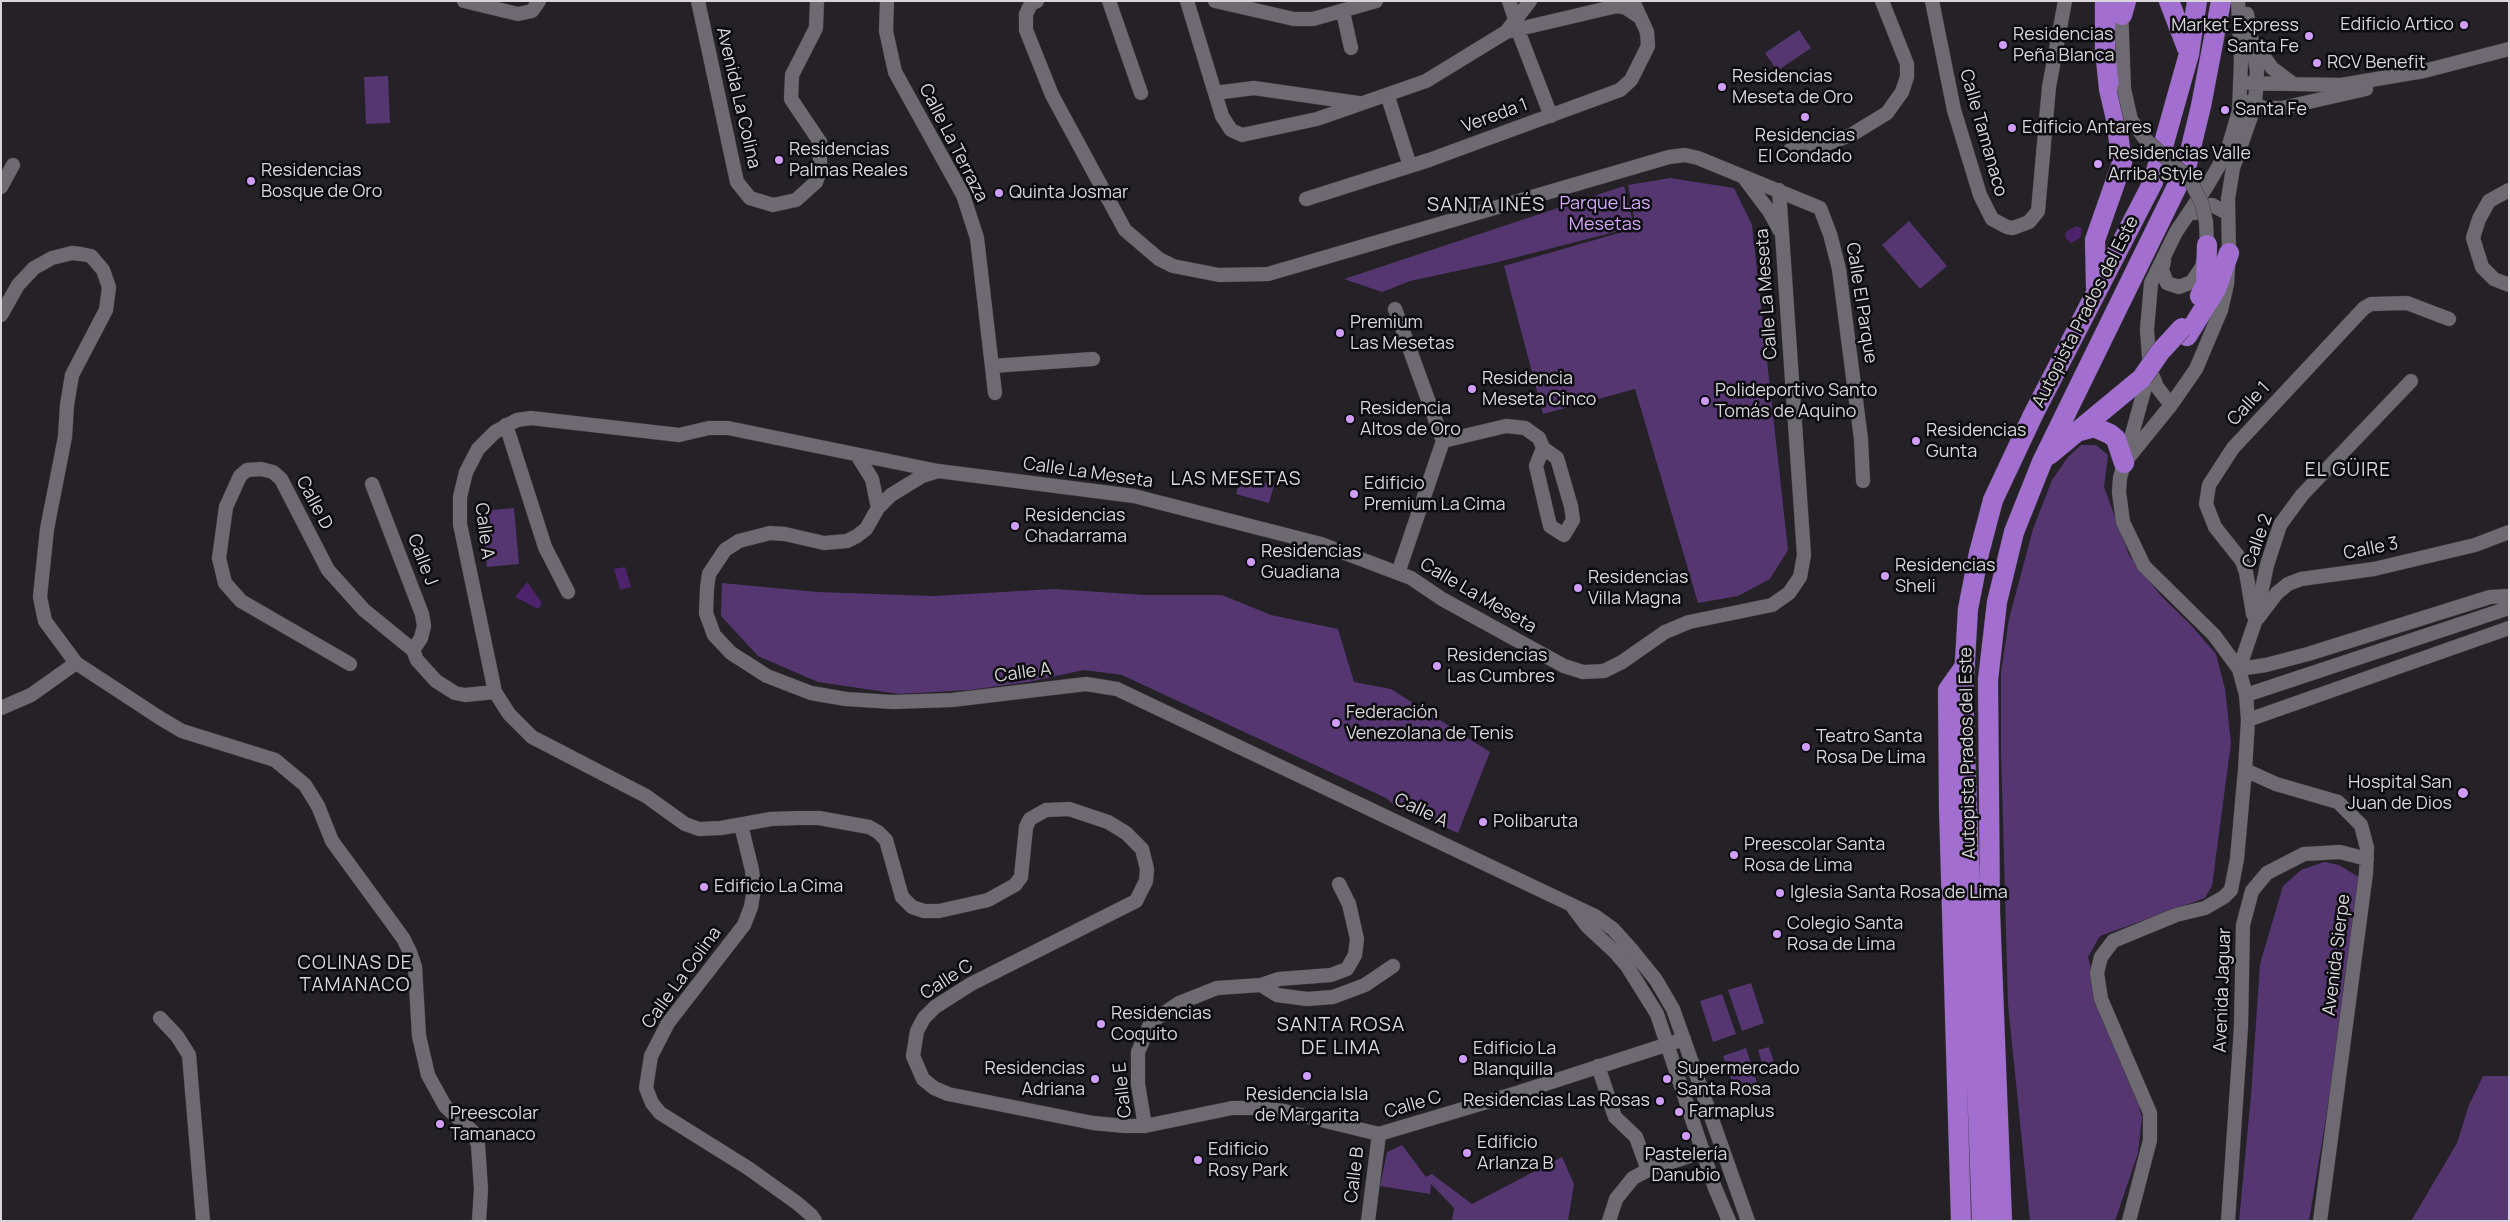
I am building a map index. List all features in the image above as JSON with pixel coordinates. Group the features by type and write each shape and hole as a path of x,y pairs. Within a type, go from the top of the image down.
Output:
{"highway":[{"path":"2096,292 2095,240 2122,163 2104,50 2106,1"},
{"path":"2169,1 2189,54"},
{"name":"Autopista Prados del Este","path":"1982,1221 1964,721 1968,609 1979,553 1993,500 2152,182 2189,54 2197,1"},
{"name":"Autopista Prados del Este","path":"2002,1221 1990,911 1988,680 1997,602 2014,532 2042,462 2186,168 2201,106 2221,1"},
{"path":"2042,462 2146,373 2160,352 2182,328 2198,302 2206,284 2207,245"},
{"path":"2146,373 2157,368 2187,336 2216,289 2229,253"},
{"path":"2076,432 2094,427 2110,434 2116,439 2124,463"},
{"path":"1959,1217 1948,690 1965,666"}],"street":[{"path":"464,1 518,14 535,6"},
{"name":"Avenida La Colina","path":"698,1 737,182 750,198 773,205 796,200 816,182 820,171 820,142 791,99 792,75 816,28 817,1"},
{"name":"Calle La Terraza","path":"887,1 886,32 895,72 963,195 977,238 995,393"},
{"name":"Calle El Parque","path":"1037,1 1031,4 1026,14 1026,30 1052,95 1125,230 1159,259 1173,266 1219,275 1268,274 1668,157 1685,155 1698,158 1820,208 1835,251 1861,439 1864,481"},
{"path":"1109,1 1141,93"},
{"path":"1187,1 1222,116 1230,130 1242,135 1317,119 1388,96 1440,75 1513,26 1530,1"},
{"path":"1215,1 1294,19 1313,19 1343,12 1376,1"},
{"path":"1508,1 1513,26 1551,116"},
{"name":"Vereda 1","path":"1306,199 1410,166 1620,90 1631,80 1648,46 1647,32 1643,20 1633,1"},
{"path":"1790,150 1821,146 1851,135 1887,113 1902,92 1907,77 1906,64 1882,1"},
{"name":"Calle Tamanaco","path":"1932,1 1954,110 1980,195 1992,219 2007,227 2014,228 2029,222 2038,211 2049,87 2065,1"},
{"path":"2129,1221 2150,1140 2150,1113 2101,999 2097,973 2101,957 2114,942 2176,915 2205,908 2224,897 2231,890 2237,859 2245,770 2248,720 2246,695 2240,670 2214,635 2154,576 2138,555 2123,522 2119,505 2120,478 2146,373 2149,293 2156,272 2164,260 2176,232 2227,152 2241,100 2238,1"},
{"path":"2124,463 2171,405 2196,369 2217,323 2227,284 2229,253 2227,214 2233,168 2255,105 2257,83 2257,71 2244,1"},
{"path":"1513,26 1616,6 1630,11 1643,20"},
{"path":"2122,6 2124,89 2131,120 2138,130 2193,184 2204,212 2207,245 2198,276 2186,286 2179,287 2167,283 2162,270 2164,260"},
{"path":"1343,12 1351,48"},
{"path":"2248,21 2263,58 2292,84"},
{"path":"2241,100 2267,108 2282,108 2369,89 2424,71 2509,49"},
{"path":"2241,82 2341,85 2424,71"},
{"path":"1215,93 1263,89 1362,104"},
{"path":"1388,96 1410,166"},
{"path":"2244,132 2262,118 2282,108"},
{"path":"1,187 13,165"},
{"path":"1744,178 1769,211 1782,236"},
{"name":"Calle La Meseta","path":"938,471 1134,496 1321,544 1398,572 1548,658 1583,672 1604,671 1622,662 1665,632 1689,622 1772,605 1782,600 1800,577 1804,554 1779,190"},
{"path":"2509,190 2489,201 2479,219 2473,238 2482,267 2494,279 2509,285"},
{"path":"2176,232 2196,211 2205,206 2212,205 2227,214"},
{"path":"1,315 18,285 34,268 52,258 72,253 91,256 98,262 107,278 108,299 106,310 72,376 67,405 65,437 47,530 40,597 45,621 76,663 182,731 275,760 305,785 318,806 332,841 403,938 410,952 415,967 419,1036 428,1075 445,1106 473,1132 478,1145 481,1189 479,1221"},
{"name":"Calle 1","path":"2255,622 2246,572 2242,561 2215,527 2206,504 2209,485 2233,448 2364,308 2372,304 2407,303 2449,319"},
{"path":"1395,309 1443,441 1398,572"},
{"path":"992,366 1093,359"},
{"path":"2146,373 2171,405"},
{"name":"Calle 2","path":"2240,670 2255,622 2267,565 2280,525 2302,495 2411,381"},
{"name":"Calle A","path":"741,825 699,828 685,824 646,796 532,737 509,714 495,692 460,524 459,510 462,482 472,459 486,440 506,425 517,420 532,418 679,435 709,428 728,428 938,471"},
{"path":"506,425 545,547 568,592"},
{"path":"1443,441 1506,426 1525,428 1539,438 1543,448 1557,458 1571,506 1573,520 1564,535 1550,526 1536,466 1543,448"},
{"path":"857,455 872,479 878,508"},
{"name":"Calle D","path":"350,664 241,601 225,583 219,558 226,507 240,476 247,470 261,469 273,472 281,480 328,570 364,610 413,650 422,666 436,682 445,688 465,695 495,692"},
{"name":"Calle A","path":"938,471 906,485 878,508 866,529 858,536 847,541 824,543 785,534 770,533 740,541 725,550 709,574 706,599 709,625 723,646 752,668 781,683 811,693 854,700 894,702 952,700 1086,684 1116,689 1452,846 1595,916 1632,949 1665,993 1684,1039 1748,1221"},
{"name":"Calle J","path":"372,484 422,614 424,626 421,638 413,650"},
{"name":"Calle 3","path":"2255,622 2277,593 2288,584 2301,579 2374,570 2475,546 2509,532"},
{"path":"2240,670 2308,654 2490,597 2509,596"},
{"path":"2246,695 2509,608"},
{"path":"2248,720 2509,628"},
{"path":"1,708 31,695 76,663"},
{"name":"Avenida Sierpe","path":"2245,770 2276,784 2338,802 2361,825 2367,848 2320,1221"},
{"name":"Calle C","path":"741,825 771,819 819,818 868,827 878,832 886,840 902,896 912,907 939,911 988,900 1015,886 1021,876 1026,827 1030,819 1046,810 1069,810 1092,816 1118,827 1137,843 1146,858 1146,881 1136,901 1123,909 1021,957 971,984 935,1007 924,1018 916,1031 913,1056 923,1080 934,1088 948,1094 1093,1123 1125,1126 1145,1126 1232,1108 1257,1108 1284,1112 1379,1134 1509,1096 1684,1039"},
{"name":"Calle La Colina","path":"741,825 752,870 754,890 750,908 744,924 668,1023 651,1056 646,1088 652,1103 660,1113 748,1168 797,1203 815,1221"},
{"name":"Avenida Jaguar","path":"2228,1221 2242,1026 2243,925 2252,891 2267,873 2304,854 2340,852 2367,859"},
{"name":"Calle E","path":"1145,1126 1138,1084 1138,1052 1151,1022 1179,1003 1197,994 1217,988 1261,985 1279,979 1331,975 1347,969 1355,955 1357,939 1349,904 1339,884"},
{"path":"1572,905 1586,926 1615,952 1638,981 1657,1014 1715,1188 1729,1221"},
{"name":"Calle E","path":"1261,985 1277,995 1307,999 1333,997 1365,985 1393,966"},
{"path":"160,1018 177,1036 189,1055 204,1221"},
{"path":"1598,1066 1615,1117 1636,1136 1648,1170"},
{"name":"Calle B","path":"1368,1221 1379,1134"},
{"path":"1609,1221 1616,1199 1626,1184 1648,1170 1704,1151"}],"green space":[{"path":"1799,30 1811,48 1777,71 1765,53"},
{"path":"388,76 390,123 366,124 364,77"},
{"name":"Polideportivo Santo Tomás de Aquino","path":"1670,178 1734,188 1752,225 1788,550 1770,579 1738,596 1698,603 1635,389 1543,414 1504,266 1636,228 1628,185"},
{"name":"Parque Las Mesetas","path":"1624,186 1634,227 1494,263 1410,281 1382,292 1344,279"},
{"path":"1909,221 1947,266 1920,289 1882,245"},
{"path":"2081,445 2096,445 2108,455 2104,487 2129,555 2162,597 2190,624 2216,654 2225,689 2231,743 2212,886 2205,898 2100,936 2088,957 2099,1000 2125,1060 2142,1117 2138,1153 2115,1221 2030,1221 2008,1004 2001,750 2001,672 2009,619 2033,529 2052,480 2068,457"},
{"path":"1241,476 1274,485 1269,503 1236,494"},
{"path":"514,508 519,564 487,567 482,511"},
{"name":"Federación Venezolana de Tenis","path":"722,583 817,592 934,596 1054,589 1145,595 1222,595 1271,615 1338,629 1354,682 1391,689 1490,752 1458,833 1396,807 1386,798 1122,675 1084,670 1028,682 970,690 899,694 818,682 758,656 721,616"},
{"path":"2324,862 2339,865 2365,881 2309,1221 2239,1221 2251,1095 2260,964 2283,886 2301,870"},
{"path":"1751,983 1764,1023 1742,1031 1728,990"},
{"path":"1722,994 1736,1034 1713,1042 1700,1001"},
{"path":"1769,1047 1777,1072 1766,1076 1758,1050"},
{"path":"1746,1048 1759,1089 1737,1096 1723,1056"},
{"path":"2483,1076 2509,1076 2509,1221 2411,1221 2457,1143 2469,1105"},
{"path":"1402,1145 1426,1177 1432,1174 1472,1204 1562,1157 1574,1184 1568,1221 1452,1221 1454,1208 1431,1184 1430,1194 1380,1186 1387,1152"}],"shaded area":[{"path":"2077,226 2082,229 2080,238 2071,243 2066,239 2065,234 2068,230"},
{"path":"625,567 631,587 620,590 614,569"},
{"path":"527,582 542,603 538,609 515,597"}],"place":[{"name":"Edificio Artico","path":"2464,25"},
{"name":"Market Express Santa Fe","path":"2309,36"},
{"name":"Residencias Peña Blanca","path":"2003,45"},
{"name":"RCV Benefit","path":"2317,63"},
{"name":"Residencias Meseta de Oro","path":"1722,87"},
{"name":"Santa Fe","path":"2225,110"},
{"name":"Residencias El Condado","path":"1805,117"},
{"name":"Edificio Antares","path":"2012,128"},
{"name":"Residencias Palmas Reales","path":"779,160"},
{"name":"Residencias Valle Arriba Style","path":"2098,164"},
{"name":"Residencias Bosque de Oro","path":"251,181"},
{"name":"Quinta Josmar","path":"999,193"},
{"name":"Premium Las Mesetas","path":"1340,333"},
{"name":"Residencia Meseta Cinco","path":"1472,389"},
{"name":"Polideportivo Santo Tomás de Aquino","path":"1705,401"},
{"name":"Residencia Altos de Oro","path":"1350,419"},
{"name":"Residencias Gunta","path":"1916,441"},
{"name":"Edificio Premium La Cima","path":"1354,494"},
{"name":"Residencias Chadarrama","path":"1015,526"},
{"name":"Residencias Guadiana","path":"1251,562"},
{"name":"Residencias Sheli","path":"1885,576"},
{"name":"Residencias Villa Magna","path":"1578,588"},
{"name":"Residencias Las Cumbres","path":"1437,666"},
{"name":"Federación Venezolana de Tenis","path":"1336,723"},
{"name":"Teatro Santa Rosa De Lima","path":"1806,747"},
{"name":"Hospital San Juan de Dios","path":"2463,793"},
{"name":"Polibaruta","path":"1483,822"},
{"name":"Preescolar Santa Rosa de Lima","path":"1734,855"},
{"name":"Edificio La Cima","path":"704,887"},
{"name":"Iglesia Santa Rosa de Lima","path":"1780,893"},
{"name":"Colegio Santa Rosa de Lima","path":"1777,934"},
{"name":"Residencias Coquito","path":"1101,1024"},
{"name":"Edificio La Blanquilla","path":"1463,1059"},
{"name":"Residencia Isla de Margarita","path":"1307,1076"},
{"name":"Residencias Adriana","path":"1095,1079"},
{"name":"Supermercado Santa Rosa","path":"1667,1079"},
{"name":"Residencias Las Rosas","path":"1660,1101"},
{"name":"Farmaplus","path":"1679,1112"},
{"name":"Preescolar Tamanaco","path":"440,1124"},
{"name":"Pastelería Danubio","path":"1686,1136"},
{"name":"Edificio Arlanza B","path":"1467,1153"},
{"name":"Edificio Rosy Park","path":"1198,1160"}],"district":[{"name":"SANTA INÉS","path":"1486,205"},
{"name":"EL GÜIRE","path":"2348,471"},
{"name":"LAS MESETAS","path":"1236,480"},
{"name":"COLINAS DE TAMANACO","path":"355,975"},
{"name":"SANTA ROSA DE LIMA","path":"1341,1036"}]}
